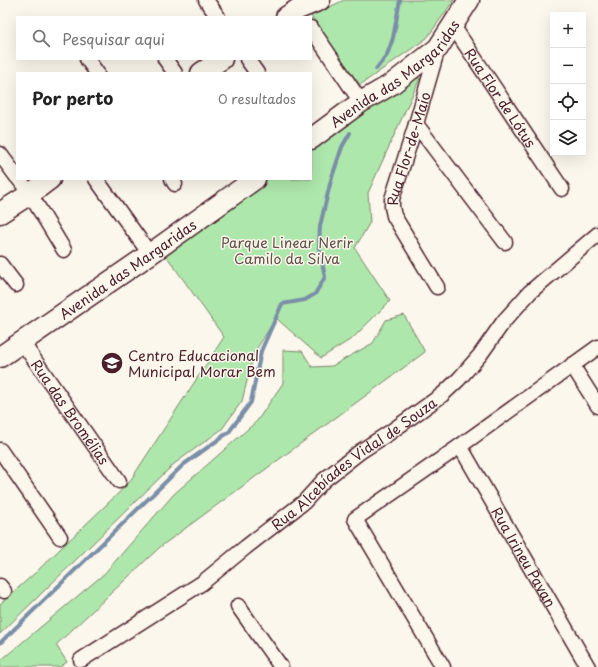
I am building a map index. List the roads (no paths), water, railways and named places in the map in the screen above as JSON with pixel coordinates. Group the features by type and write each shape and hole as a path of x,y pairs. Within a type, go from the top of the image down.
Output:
{"street":[{"path":"206,0 217,16"},
{"path":"294,11 320,0"},
{"name":"Avenida das Margaridas","path":"312,138 361,102 392,84 438,48 469,0"},
{"name":"Rua Flor de Lótus","path":"453,26 562,189"},
{"path":"312,29 361,102"},
{"name":"Rua Flor-de-Maio","path":"437,286 394,216 392,199 438,48"},
{"path":"88,60 96,72"},
{"path":"166,60 174,72"},
{"path":"202,72 220,60"},
{"path":"249,60 256,72"},
{"path":"416,124 505,242"},
{"path":"0,154 16,175"},
{"path":"0,213 22,183 43,180"},
{"path":"97,180 150,254"},
{"name":"Avenida das Margaridas","path":"0,357 150,254 254,180"},
{"path":"22,183 64,250"},
{"name":"Rua Alcebíades Vidal de Souza","path":"81,660 202,583 304,502 324,480 361,451 442,395 459,379 480,355 504,321 530,292 598,234"},
{"path":"0,264 16,285"},
{"name":"Rua das Bromélias","path":"22,342 119,480"},
{"path":"443,667 355,519 598,347"},
{"path":"572,365 598,406"},
{"name":"Rua Irineu Pavan","path":"460,446 588,667"},
{"path":"0,450 60,537"},
{"path":"238,606 281,667"}],"waterway":[{"path":"376,69 387,55 393,38 400,0"},
{"path":"0,643 183,465 229,432 251,402 261,351 282,304 305,300 315,294 325,277 319,247 320,226 331,180 342,147 350,133"}],"place":[{"name":"Centro Educacional Municipal Morar Bem","path":"112,363"}],"park label":[{"name":"Parque Linear Nerir Camilo da Silva","path":"287,250"}]}
